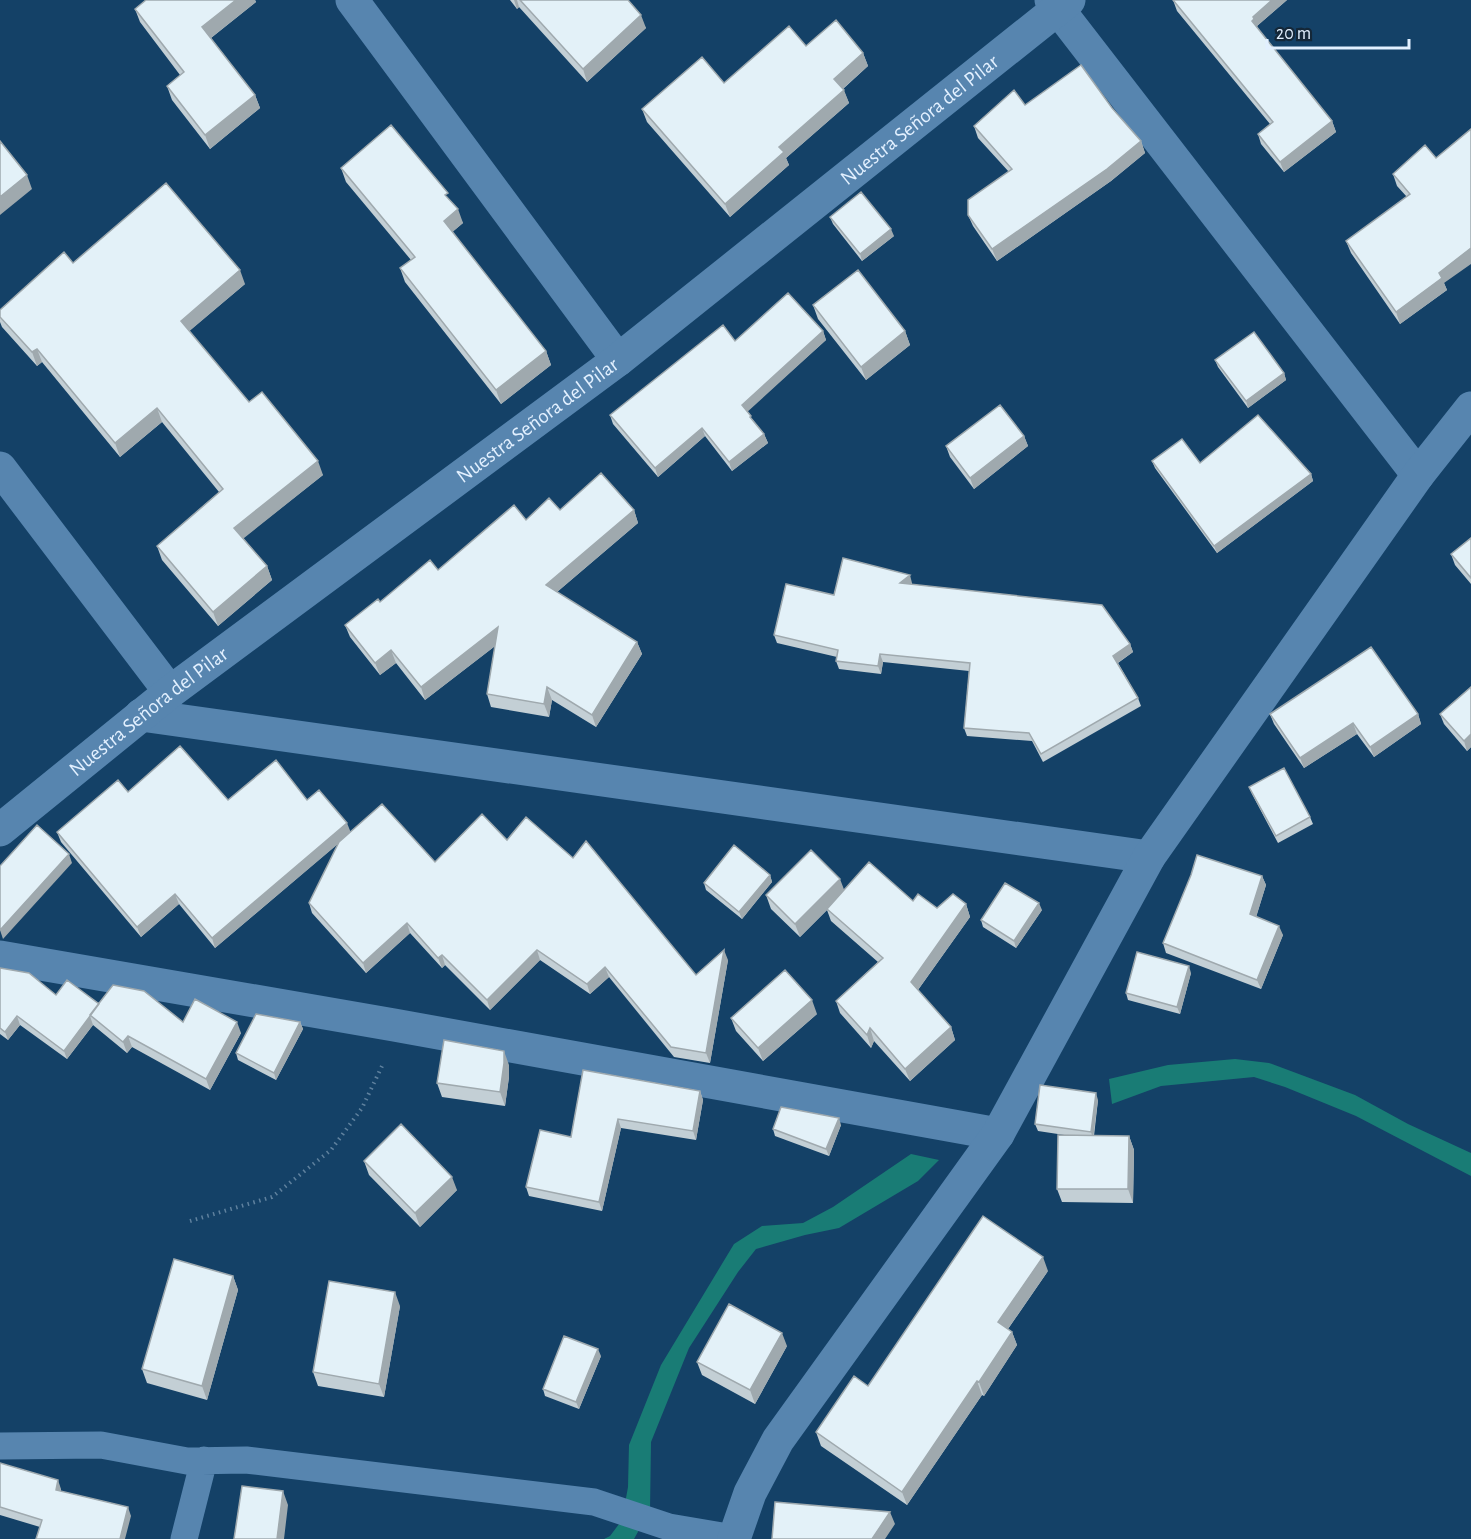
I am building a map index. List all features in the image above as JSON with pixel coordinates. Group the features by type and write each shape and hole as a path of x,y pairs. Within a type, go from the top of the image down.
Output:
{"street":[{"path":"352,0 618,360"},
{"path":"1059,3 1418,475"},
{"name":"Nuestra Señora del Pilar","path":"0,830 170,692 618,360 1059,3"},
{"path":"734,1538 750,1493 778,1440 998,1134 1149,857 1418,475 1471,408"},
{"path":"0,468 170,692"},
{"path":"141,715 1149,857"},
{"path":"0,957 394,1025 998,1134"}],"lane":[{"path":"0,1446 101,1445 187,1461 246,1460 594,1502 669,1527 734,1538"},
{"path":"184,1539 204,1460"}],"path":[{"path":"190,1221 272,1197 331,1150 362,1108 384,1062 394,1025"}],"shaded area":[{"path":"1235,1059 1269,1063 1355,1095 1408,1124 1471,1153 1471,1176 1356,1116 1254,1077 1161,1086 1112,1104 1109,1079 1168,1065"},
{"path":"911,1154 939,1160 918,1181 839,1228 756,1249 738,1272 689,1348 651,1442 650,1510 634,1539 604,1539 610,1536 622,1520 628,1487 629,1445 661,1365 734,1244 762,1226 803,1223 833,1207"}],"building":[{"path":"146,0 236,0 202,27 255,95 205,135 167,86 184,72 135,9"},
{"path":"520,0 628,0 641,15 583,69"},
{"path":"1173,0 1272,0 1253,17 1252,21 1332,121 1280,162 1258,134 1273,122"},
{"path":"836,20 863,53 834,79 844,90 779,147 784,152 725,204 642,109 702,57 724,83 789,26 806,46"},
{"path":"1081,65 1112,108 1141,141 1107,169 992,249 968,215 968,200 1012,169 974,126 1014,90 1025,105"},
{"path":"391,125 448,193 445,195 458,209 444,221 546,351 496,390 400,268 415,257 341,168"},
{"path":"1471,129 1471,248 1439,273 1442,278 1396,312 1346,241 1410,194 1393,174 1425,145 1436,158"},
{"path":"0,141 27,175 0,197"},
{"path":"166,183 240,270 181,321 249,402 262,392 318,461 234,528 267,566 213,612 157,546 223,489 157,408 115,443 37,349 32,352 0,317 0,310 64,252 73,263"},
{"path":"861,192 891,229 860,254 830,217"},
{"path":"858,270 905,331 861,367 813,305"},
{"path":"788,293 823,331 742,405 764,434 729,462 702,428 655,468 610,415 723,325 735,341"},
{"path":"1254,332 1284,373 1246,401 1215,360"},
{"path":"1000,405 1024,436 970,478 946,446"},
{"path":"1258,415 1311,474 1214,546 1152,461 1182,439 1200,463"},
{"path":"601,473 634,510 546,585 637,642 592,715 547,687 544,704 487,694 498,627 421,687 391,650 375,663 345,625 378,599 380,602 430,560 438,570 514,505 526,520 549,498 560,510"},
{"path":"1471,538 1471,578 1451,554"},
{"path":"843,558 910,575 900,583 1102,605 1130,644 1113,656 1138,698 1041,754 1029,733 964,728 970,663 880,654 878,666 836,661 838,650 774,635 786,584 834,595"},
{"path":"1371,647 1418,714 1370,747 1353,723 1300,758 1270,714"},
{"path":"1471,687 1471,734 1464,741 1440,714"},
{"path":"180,746 228,800 276,760 307,800 319,790 347,823 212,938 175,894 137,927 57,832 118,780 128,792"},
{"path":"1284,768 1310,817 1276,836 1249,787"},
{"path":"382,804 435,862 482,814 507,840 526,817 573,858 586,841 696,975 724,950 706,1053 671,1047 605,967 587,984 537,950 487,1000 442,955 438,958 407,923 363,963 309,903 339,842"},
{"path":"37,825 69,854 0,930 0,866"},
{"path":"734,845 770,875 739,912 704,883"},
{"path":"811,850 840,879 795,924 766,895"},
{"path":"1197,855 1262,876 1250,914 1279,926 1257,980 1163,943"},
{"path":"869,862 913,901 918,894 937,908 953,894 966,904 911,982 951,1027 905,1069 870,1028 867,1035 836,1001 883,958 827,909"},
{"path":"1005,883 1039,903 1014,941 981,920"},
{"path":"1137,952 1189,966 1177,1007 1126,993"},
{"path":"0,968 29,973 56,995 67,980 99,1004 64,1051 17,1016 5,1032 0,1028"},
{"path":"785,970 812,1000 758,1048 731,1018"},
{"path":"113,985 144,991 183,1022 195,999 237,1022 206,1079 128,1036 123,1042 90,1015"},
{"path":"256,1014 300,1022 274,1073 236,1053"},
{"path":"444,1040 504,1051 500,1092 437,1083"},
{"path":"583,1070 700,1091 693,1131 618,1119 599,1202 526,1187 540,1130 571,1137"},
{"path":"1040,1085 1096,1093 1091,1132 1035,1124"},
{"path":"781,1107 839,1118 826,1149 773,1129"},
{"path":"401,1124 452,1177 415,1213 364,1161"},
{"path":"1058,1135 1129,1136 1128,1189 1057,1189"},
{"path":"983,1216 1043,1257 998,1322 1012,1332 902,1492 816,1432 854,1376 868,1386"},
{"path":"174,1259 233,1276 202,1386 142,1369"},
{"path":"329,1281 395,1292 379,1384 313,1372"},
{"path":"729,1304 782,1333 750,1390 697,1362"},
{"path":"564,1336 598,1349 576,1402 543,1389"},
{"path":"0,1463 58,1480 56,1490 128,1507 120,1539 36,1539 42,1520 0,1507"},
{"path":"242,1486 283,1491 277,1539 234,1539"},
{"path":"775,1502 890,1512 872,1539 772,1539"}]}
